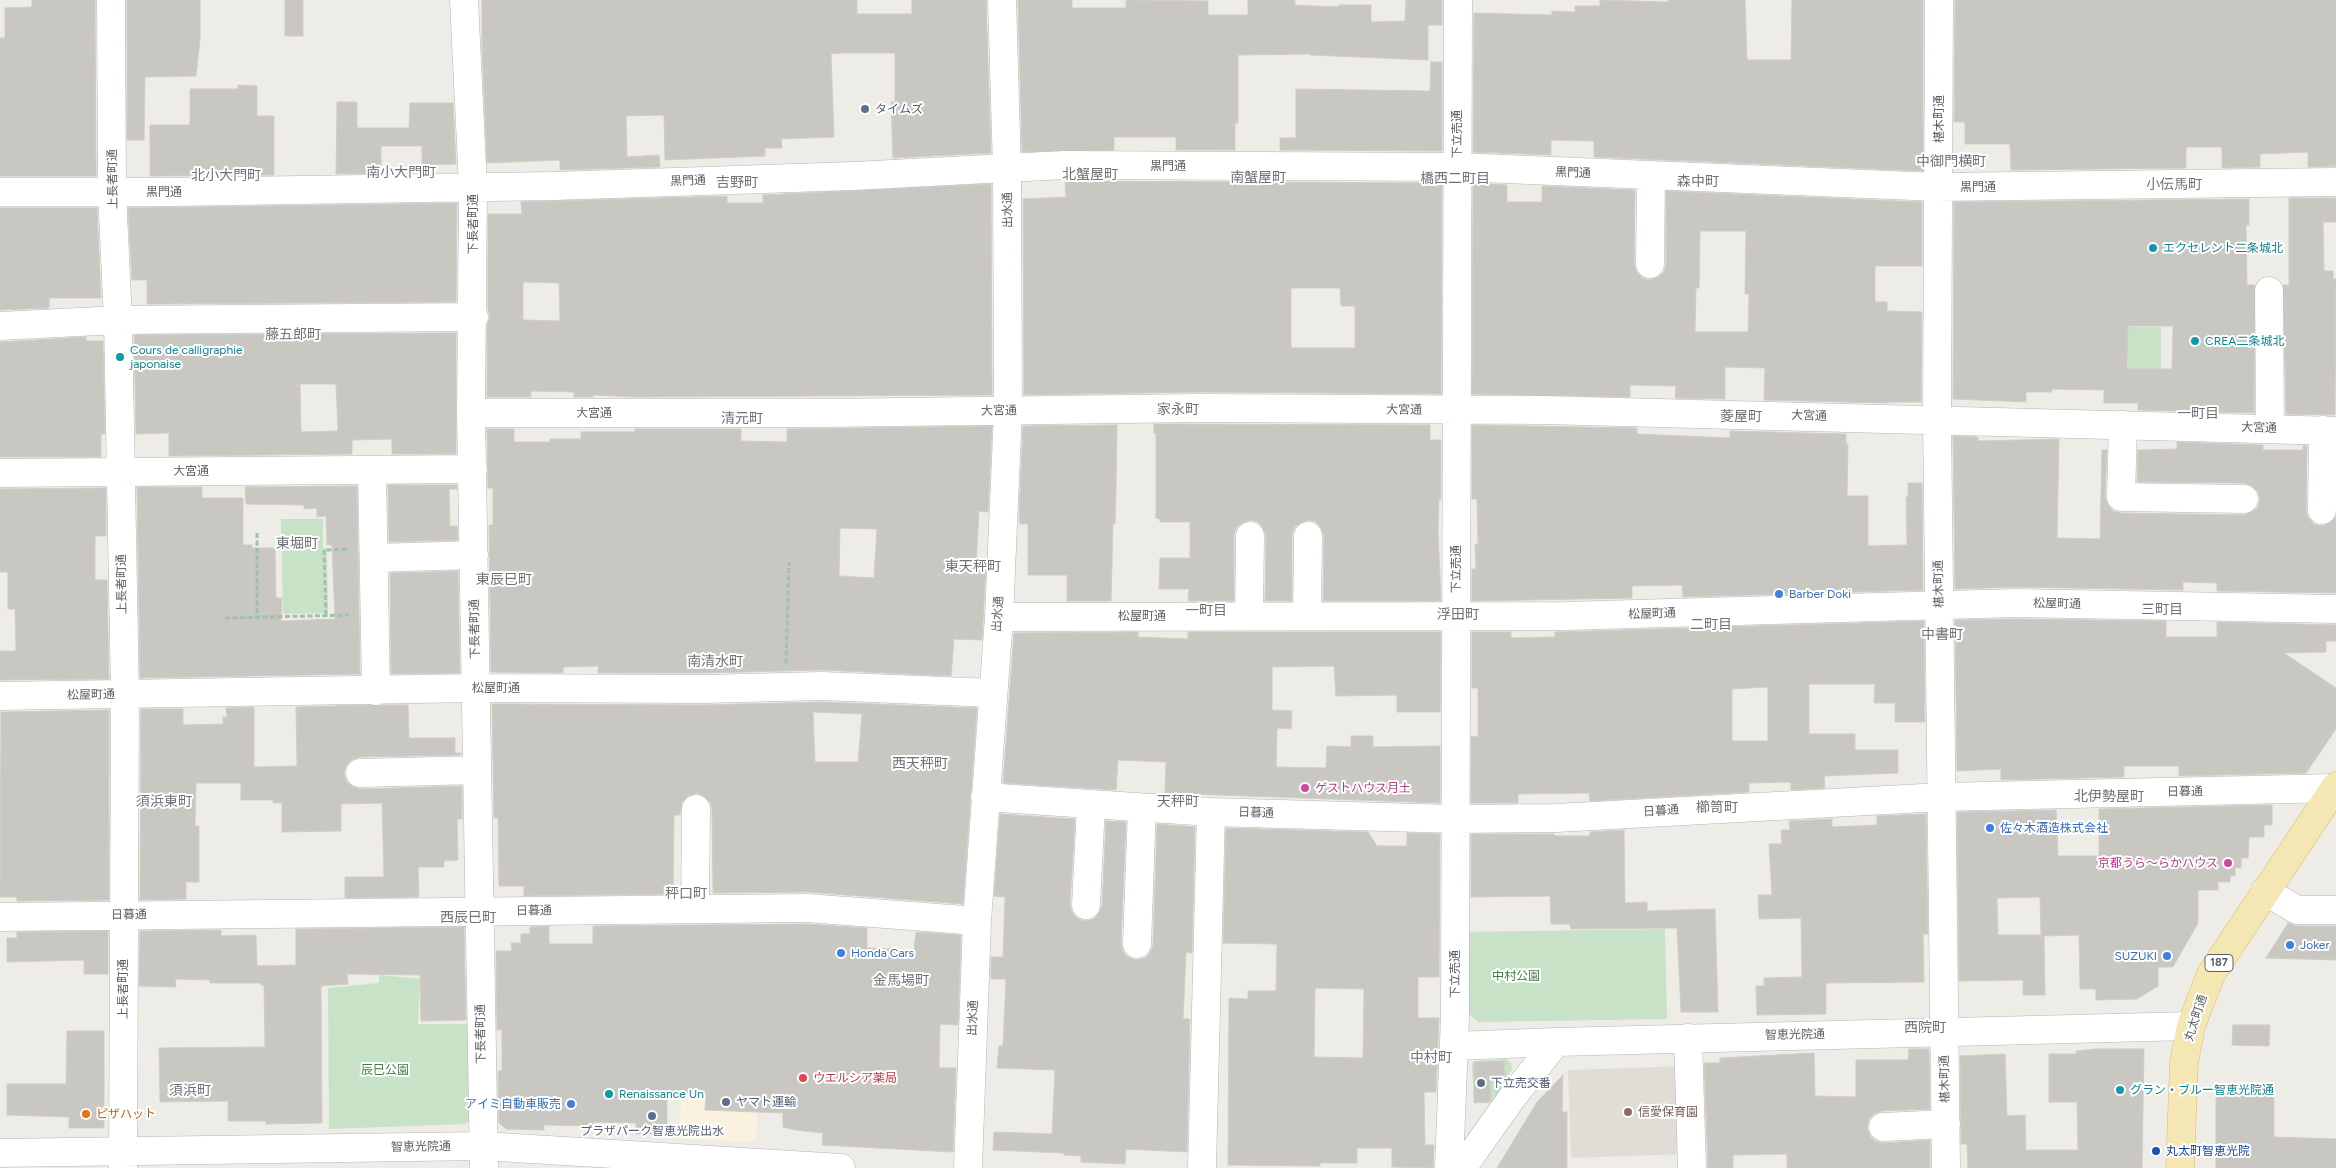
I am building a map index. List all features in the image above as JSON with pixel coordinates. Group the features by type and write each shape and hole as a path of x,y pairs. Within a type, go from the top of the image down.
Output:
{"main road":[{"name":"丸太町通","path":"2180,1168 2184,1062 2191,1026 2211,974 2336,788"}],"street":[{"name":"上長者町通","path":"111,0 112,192 118,320 124,695 123,1160"},
{"name":"下長者町通","path":"464,0 473,187 474,317 472,413 483,1157"},
{"name":"出水通","path":"968,1168 977,922 999,617 1008,411 1007,168 1002,0"},
{"name":"下立売通","path":"1449,1168 1455,1046 1454,819 1458,0"},
{"name":"椹木町通","path":"1939,0 1937,420 1946,1168"},
{"name":"黒門通","path":"0,192 473,187 844,176 1064,165 1457,167 1938,187 2336,182"},
{"path":"1650,264 1652,176"},
{"path":"2269,291 2270,428"},
{"path":"0,326 118,320 474,317"},
{"name":"大宮通","path":"472,413 826,413 1200,408 1714,413 2123,426 2329,430"},
{"path":"2123,426 2121,497 2244,499"},
{"path":"2322,510 2329,430"},
{"name":"大宮通","path":"0,473 473,469"},
{"path":"372,470 376,690"},
{"path":"1249,616 1250,536"},
{"path":"1307,616 1308,536"},
{"path":"373,553 474,555"},
{"name":"松屋町通","path":"999,617 1566,616 2016,603 2336,609"},
{"name":"松屋町通","path":"0,696 476,688 785,686 992,694"},
{"path":"360,773 477,770"},
{"name":"日暮通","path":"986,798 1211,812 1454,819 1556,818 1711,808 1942,797 2336,788"},
{"path":"1086,906 1091,805"},
{"path":"1137,944 1142,808"},
{"path":"696,809 696,909"},
{"path":"1202,1168 1211,812"},
{"path":"2265,891 2297,910 2336,910"},
{"name":"日暮通","path":"0,917 807,908 977,922"},
{"name":"智恵光院通","path":"1455,1046 1944,1031 2191,1026"},
{"path":"1688,1038 1692,1168"},
{"path":"1462,1168 1514,1095 1556,1042"},
{"path":"1883,1127 1946,1124"},
{"name":"智恵光院通","path":"0,1153 123,1160 483,1157 841,1168"}],"path":[{"path":"257,533 257,617"},
{"path":"326,615 324,550 373,553"},
{"path":"785,686 789,562"},
{"path":"225,618 374,614"}],"shaded area":[{"path":"704,1056 760,1057 756,1142 680,1139 681,1098 703,1098"},
{"name":"信愛保育園","path":"1685,1066 1688,1154 1571,1158 1568,1070"}],"green space":[{"path":"2128,327 2161,327 2161,369 2128,369"},
{"path":"281,519 323,519 323,548 327,548 328,613 283,614"},
{"name":"中村公園","path":"1665,929 1667,1019 1478,1022 1463,1008 1462,932"},
{"name":"辰巳公園","path":"379,975 420,979 418,1024 472,1024 473,1116 466,1124 329,1129 328,988 379,983"},
{"path":"1506,1059 1511,1063 1512,1069 1493,1102 1474,1103 1472,1064 1475,1061"}],"building":[{"path":"32,0 95,0 96,176 0,176 0,38 5,38 5,8 32,7"},
{"path":"127,0 200,0 200,40 196,76 145,77 144,140 127,140"},
{"path":"285,0 303,0 303,36 285,36"},
{"path":"482,0 857,0 857,14 912,14 912,0 986,0 991,153 893,158 891,102 895,102 895,53 842,53 831,54 834,137 781,139 782,148 765,148 765,156 665,160 664,115 626,116 627,157 659,155 660,167 560,170 560,160 487,163"},
{"path":"1018,0 1072,0 1072,8 1126,8 1126,0 1208,1 1208,15 1248,15 1248,0 1295,0 1295,5 1339,7 1339,5 1371,5 1371,22 1405,21 1406,0 1442,0 1442,25 1428,25 1428,60 1310,54 1238,55 1238,123 1235,123 1235,150 1176,150 1176,137 1114,137 1114,150 1022,152"},
{"path":"1600,0 1668,2 1668,0 1745,0 1747,60 1791,60 1792,0 1923,0 1923,171 1594,157 1594,141 1551,140 1551,155 1473,152 1474,13 1552,15 1552,11 1575,12 1575,6 1600,6"},
{"path":"1955,0 2336,0 2336,166 2308,167 2308,152 2260,154 2260,167 2222,168 2222,147 2186,147 2186,168 2011,170 2010,144 1965,144 1965,122 1954,122"},
{"path":"1431,62 1442,62 1442,151 1280,150 1280,138 1296,138 1296,89 1430,91"},
{"path":"238,85 257,86 257,116 274,116 274,175 150,176 150,125 190,125 190,89 238,89"},
{"path":"337,102 357,102 357,128 409,128 410,103 453,103 456,164 422,165 422,146 381,146 381,173 336,174"},
{"path":"1065,181 1442,183 1441,394 1200,392 1024,395 1023,199 1066,197","holes":["1291,288 1340,288 1341,306 1355,306 1355,348 1291,348"]},
{"path":"1473,183 1507,185 1507,202 1542,202 1542,186 1635,190 1634,264 1642,278 1649,280 1658,277 1664,272 1666,265 1666,191 1922,202 1922,266 1875,266 1875,302 1887,302 1887,311 1922,312 1921,402 1764,400 1765,368 1725,367 1725,399 1675,398 1676,386 1630,385 1630,397 1472,394","holes":["1700,231 1746,231 1745,294 1749,294 1748,332 1695,332 1696,288 1699,288"]},
{"path":"991,184 992,395 635,397 593,395 593,397 574,397 574,392 531,391 531,397 487,397 487,325 490,317 488,309 488,214 522,214 521,202 727,196 727,203 763,203 763,195","holes":["523,282 559,283 560,321 523,320"]},
{"path":"2289,198 2336,198 2336,222 2323,222 2324,271 2333,271 2333,279 2336,279 2335,415 2286,414 2283,285 2289,285"},
{"path":"2249,199 2249,225 2246,225 2247,285 2255,285 2254,413 2138,410 2138,403 2104,403 2104,390 2052,389 2052,392 2026,392 2026,402 1953,399 1954,202","holes":["2128,326 2173,326 2172,369 2127,369"]},
{"path":"457,203 456,302 147,304 147,280 132,280 128,208"},
{"path":"0,208 97,208 101,298 49,298 49,308 0,310"},
{"path":"456,333 456,454 392,454 392,439 352,440 352,454 169,456 169,433 136,434 134,335","holes":["300,384 336,384 338,431 301,432"]},
{"path":"86,337 86,341 103,341 105,434 101,434 101,457 0,457 0,342"},
{"path":"1154,424 1430,425 1430,440 1441,440 1441,499 1439,499 1438,531 1441,601 1323,601 1324,536 1316,522 1309,520 1300,523 1294,528 1292,535 1292,601 1265,601 1266,536 1258,522 1251,520 1242,523 1236,528 1234,535 1234,601 1188,601 1189,589 1159,589 1160,558 1190,558 1190,522 1160,522 1160,519 1156,518 1156,433 1154,433"},
{"path":"1117,425 1111,601 1067,601 1067,575 1028,575 1028,524 1020,524 1019,513 1023,426"},
{"path":"1472,425 1637,428 1637,434 1730,438 1730,431 1846,434 1846,444 1848,444 1847,496 1868,496 1868,546 1907,545 1906,497 1908,497 1908,483 1922,483 1923,590 1683,597 1682,585 1632,586 1632,598 1472,601 1472,569 1476,569 1475,544 1478,544 1477,499 1472,499"},
{"path":"992,426 988,512 979,511 976,565 986,566 982,640 954,639 951,676 822,670 598,673 598,666 563,667 563,673 491,672 489,525 493,525 493,488 488,488 487,429 514,429 514,442 550,442 550,439 581,439 581,432 635,432 635,429 741,429 741,441 787,442 787,429","holes":["840,528 877,529 874,578 839,576"]},
{"path":"1953,436 1978,437 1978,441 2059,439 2057,538 2100,539 2102,450 2107,450 2105,497 2113,511 2121,513 2244,515 2258,507 2260,500 2258,492 2252,486 2244,483 2137,482 2138,450 2177,449 2177,442 2263,445 2263,450 2303,450 2303,446 2307,446 2306,510 2308,517 2314,524 2322,526 2330,523 2336,516 2336,593 2217,591 2217,583 2183,582 2183,590 2016,587 1955,589"},
{"path":"388,485 457,485 457,489 449,489 450,526 457,526 458,540 389,542"},
{"path":"357,486 360,674 140,678 137,487 202,487 202,498 243,498 243,545 252,545 252,548 275,548 276,598 282,598 281,621 335,619 332,545 327,545 326,516 317,517 317,508 304,509 304,505 246,504 245,487"},
{"path":"106,488 106,536 95,536 95,580 107,580 109,679 0,680 0,651 16,651 15,609 8,609 8,572 0,572 0,489"},
{"path":"458,571 460,673 391,674 390,573"},
{"path":"1955,620 2166,621 2166,637 2217,637 2217,622 2336,625 2336,641 2326,641 2326,652 2284,653 2336,688 2336,729 2306,773 2179,776 2179,766 2124,766 2124,777 2001,780 2001,769 1957,771"},
{"path":"1924,621 1925,722 1895,722 1895,703 1874,703 1875,684 1809,684 1809,734 1855,734 1855,750 1898,750 1898,773 1824,776 1825,788 1791,790 1791,782 1749,783 1749,792 1590,801 1589,793 1518,794 1518,803 1471,803 1471,736 1478,737 1478,688 1472,688 1472,632 1511,632 1511,638 1555,637 1555,632","holes":["1768,687 1768,741 1732,741 1732,689"]},
{"path":"1138,632 1138,637 1188,639 1188,632 1441,632 1440,712 1397,712 1397,695 1336,696 1334,666 1272,667 1272,710 1292,711 1291,729 1277,728 1276,767 1326,768 1327,746 1351,747 1351,736 1373,736 1373,747 1440,746 1440,803 1165,793 1166,762 1118,760 1116,790 1003,783 1014,633"},
{"path":"822,702 977,708 963,904 808,892 713,893 712,809 710,802 704,796 697,793 688,796 682,802 680,815 674,815 673,894 524,896 524,886 499,886 498,818 494,818 492,704 703,705","holes":["813,712 862,714 858,762 815,762"]},
{"path":"408,705 409,738 455,738 455,753 461,753 461,755 360,757 351,760 346,766 344,774 347,782 360,789 462,786 462,819 457,819 458,860 444,861 444,867 418,867 419,897 345,898 345,877 384,877 382,803 341,804 341,831 282,832 282,803 273,803 273,800 241,800 241,783 196,783 195,826 199,826 199,882 186,882 186,899 140,900 141,709 183,709 183,725 223,724 223,717 227,717 226,708 254,707 254,767 297,766 296,707"},
{"path":"109,710 109,900 17,901 17,897 0,897 1,712"},
{"path":"2272,805 2272,825 2264,825 2264,837 2249,837 2248,858 2241,858 2241,868 2235,867 2235,876 2230,876 2230,882 2218,882 2218,890 2198,890 2198,923 2173,967 2158,967 2158,986 2137,999 2096,1000 2096,989 2080,989 2079,935 2044,936 2045,995 2023,995 2023,980 1959,981 1957,812 2056,810 2058,856 2099,856 2099,809","holes":["2040,897 2041,935 1998,935 1997,898"]},
{"path":"1000,814 1075,819 1070,905 1072,912 1077,918 1085,921 1094,919 1102,906 1106,821 1126,822 1121,943 1123,952 1128,957 1136,960 1145,958 1150,953 1153,945 1157,824 1195,827 1192,953 1186,952 1183,1019 1190,1019 1187,1152 1126,1149 1125,1164 1081,1162 1081,1156 1064,1155 1064,1153 993,1150 994,1132 1052,1134 1055,1070 997,1068 999,1046 1003,1046 1006,979 991,979 991,957 1003,957 1005,897 994,896"},
{"path":"1926,814 1928,934 1923,934 1924,982 1826,983 1826,1014 1757,1015 1756,986 1764,986 1764,978 1802,977 1801,918 1759,919 1758,895 1772,895 1769,844 1782,844 1781,830 1790,830 1789,821 1832,819 1832,827 1877,825 1877,816"},
{"path":"1226,828 1368,832 1377,846 1407,846 1407,833 1440,834 1439,977 1418,977 1418,1018 1439,1018 1436,1092 1424,1092 1425,1145 1434,1145 1433,1168 1392,1167 1392,1148 1357,1148 1357,1163 1320,1163 1320,1166 1228,1165 1229,998 1248,999 1248,991 1276,991 1277,944 1223,943","holes":["1315,988 1364,989 1363,1058 1314,1057"]},
{"path":"1624,830 1625,903 1647,902 1647,911 1715,909 1718,1012 1681,1012 1677,928 1571,929 1570,924 1551,924 1550,896 1471,897 1471,834 1590,836 1590,832"},
{"path":"2288,923 2297,926 2336,926 2336,960 2266,958"},
{"path":"806,924 867,928 867,948 914,950 916,932 961,935 958,1025 940,1024 939,1068 956,1068 953,1152 822,1145 823,1133 783,1127 783,1113 705,1110 706,1095 667,1095 667,1134 636,1134 636,1123 594,1122 593,1126 544,1125 544,1130 506,1129 499,1123 498,1071 502,1071 502,1030 497,1030 496,951 512,951 511,943 521,943 521,934 530,934 530,927 549,926 549,944 593,944 593,926"},
{"path":"464,927 466,1020 421,1021 420,975 347,974 348,984 321,986 322,1123 266,1124 266,1121 228,1121 228,1101 160,1102 159,1048 265,1047 264,985 261,985 261,983 210,983 210,980 175,979 176,987 139,986 140,931 221,930 221,936 256,935 257,966 296,965 296,929"},
{"path":"108,931 108,974 84,974 84,960 7,962 7,938 17,938 17,932"},
{"path":"2233,1025 2270,1025 2269,1046 2232,1045"},
{"path":"67,1031 104,1031 104,1128 69,1128 69,1117 7,1115 7,1084 66,1084"},
{"path":"1909,1049 1929,1049 1930,1109 1882,1111 1874,1114 1869,1119 1867,1128 1870,1136 1875,1141 1883,1143 1930,1140 1930,1168 1787,1168 1787,1154 1733,1155 1733,1168 1708,1168 1704,1063 1720,1063 1720,1058 1814,1053 1815,1096 1856,1097 1856,1060 1908,1060"},
{"path":"2144,1049 2142,1168 1968,1168 1967,1144 1961,1144 1960,1056 2005,1054 2007,1116 2025,1115 2026,1150 2078,1150 2077,1102 2049,1102 2049,1054 2076,1054 2076,1051"},
{"path":"1504,1061 1505,1078 1491,1079 1490,1102 1474,1103 1474,1062"},
{"path":"1563,1075 1562,1112 1567,1112 1567,1168 1497,1168 1537,1102"},
{"path":"2216,1092 2274,1093 2274,1137 2336,1139 2336,1168 2216,1168"}],"place":[{"name":"タイムズ","path":"865,109"},
{"name":"エクセレント二条城北","path":"2153,248"},
{"name":"CREA二条城北","path":"2195,341"},
{"name":"Cours de calligraphie japonaise","path":"120,357"},
{"name":"Barber Doki","path":"1779,594"},
{"name":"ゲストハウス月土","path":"1305,788"},
{"name":"佐々木酒造株式会社","path":"1990,828"},
{"name":"京都うら〜らかハウス","path":"2228,863"},
{"name":"Joker","path":"2290,945"},
{"name":"Honda Cars","path":"841,953"},
{"name":"SUZUKI","path":"2167,956"},
{"name":"ウエルシア薬局","path":"803,1078"},
{"name":"下立売交番","path":"1481,1083"},
{"name":"グラン・ブルー智恵光院通","path":"2120,1090"},
{"name":"Renaissance Un","path":"609,1094"},
{"name":"ヤマト運輸","path":"726,1102"},
{"name":"アイミ自動車販売","path":"571,1104"},
{"name":"信愛保育園","path":"1628,1112"},
{"name":"ピザハット","path":"86,1114"},
{"name":"プラザパーク智恵光院出水","path":"652,1116"},
{"name":"丸太町智恵光院","path":"2156,1151"}],"district":[{"name":"中御門横町","path":"1951,162"},
{"name":"南小大門町","path":"401,173"},
{"name":"北蟹屋町","path":"1090,175"},
{"name":"北小大門町","path":"226,176"},
{"name":"南蟹屋町","path":"1258,178"},
{"name":"橋西二町目","path":"1455,179"},
{"name":"森中町","path":"1698,182"},
{"name":"吉野町","path":"737,183"},
{"name":"小伝馬町","path":"2174,185"},
{"name":"藤五郎町","path":"293,335"},
{"name":"家永町","path":"1178,410"},
{"name":"一町目","path":"2198,414"},
{"name":"菱屋町","path":"1741,417"},
{"name":"清元町","path":"742,419"},
{"name":"東堀町","path":"297,544"},
{"name":"東天秤町","path":"973,567"},
{"name":"東辰巳町","path":"504,580"},
{"name":"三町目","path":"2162,610"},
{"name":"一町目","path":"1206,611"},
{"name":"浮田町","path":"1458,615"},
{"name":"二町目","path":"1711,625"},
{"name":"中書町","path":"1942,635"},
{"name":"南清水町","path":"715,662"},
{"name":"西天秤町","path":"920,764"},
{"name":"北伊勢屋町","path":"2109,797"},
{"name":"須浜東町","path":"164,802"},
{"name":"天秤町","path":"1178,802"},
{"name":"櫛笥町","path":"1717,808"},
{"name":"秤口町","path":"686,894"},
{"name":"西辰巳町","path":"468,918"},
{"name":"金馬場町","path":"901,981"},
{"name":"西院町","path":"1925,1028"},
{"name":"中村町","path":"1431,1058"},
{"name":"須浜町","path":"190,1091"}]}
